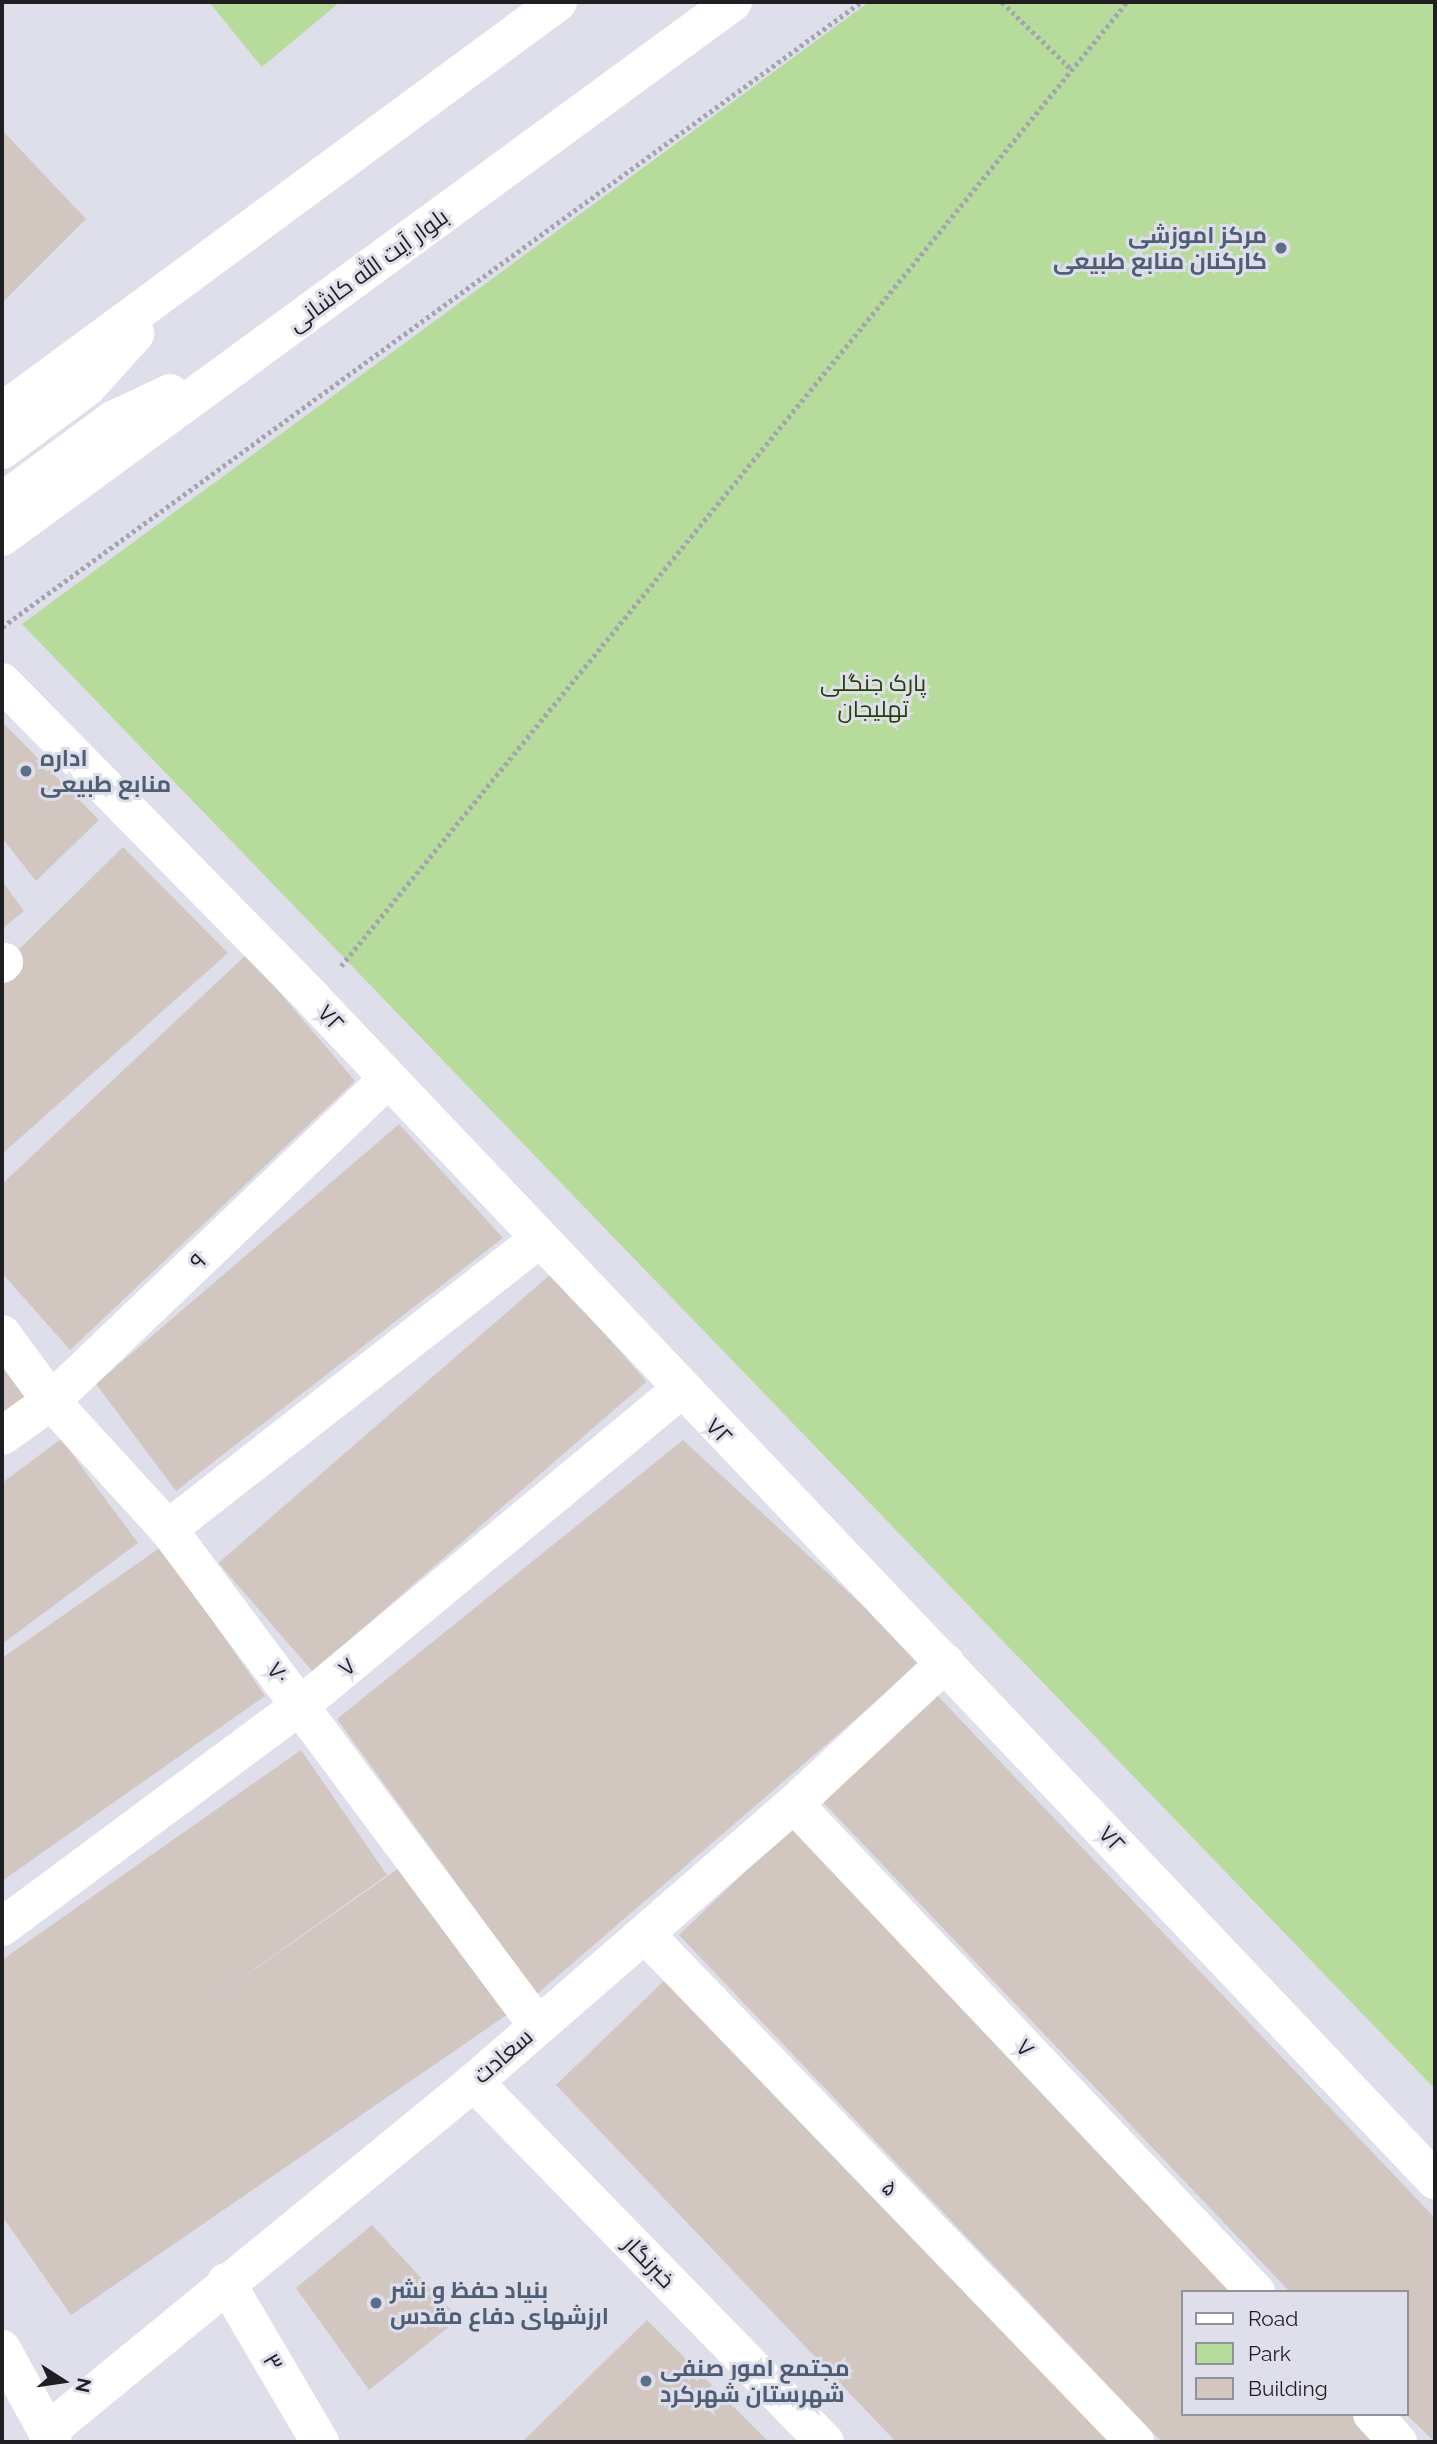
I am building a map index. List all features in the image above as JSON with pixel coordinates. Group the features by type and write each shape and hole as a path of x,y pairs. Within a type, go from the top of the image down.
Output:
{"street":[{"path":"2,412 558,2"},
{"name":"بلوار آیت الله کاشانی","path":"2,537 733,2"},
{"path":"2,450 87,387 191,273"},
{"path":"2,502 113,420 256,352"},
{"name":"۷۲","path":"2,682 314,1000 680,1390 945,1663 1435,2180"},
{"name":"۹","path":"2,1436 51,1401 388,1079"},
{"path":"168,1529 539,1239"},
{"name":"۷۰","path":"2,1334 51,1401 168,1529 302,1704 538,2026"},
{"name":"۷","path":"2,1927 302,1704 680,1390"},
{"name":"سعادت","path":"50,2437 226,2281 474,2082 794,1804 945,1663"},
{"name":"۷","path":"794,1804 1254,2290"},
{"name":"۵","path":"645,1934 1135,2442"},
{"name":"خبرنگار","path":"474,2082 825,2442"},
{"name":"۳","path":"226,2281 320,2442"},
{"path":"2,2349 50,2437"},
{"path":"1373,2416 1398,2442"}],"path":[{"path":"2,627 861,2"},
{"path":"1002,2 1070,68"},
{"path":"314,1000 1070,68 1127,2"}],"green space":[{"path":"209,2 340,2 262,67"},
{"name":"پارک جنگلی تهلیجان","path":"869,2 1435,2 1435,2089 22,624"}],"building":[{"path":"2,130 86,219 2,303"},
{"name":"اداره منابع طبیعی","path":"2,722 99,820 36,881 2,838"},
{"path":"123,847 228,953 2,1154 2,966"},
{"path":"2,881 24,911 2,929"},
{"path":"247,954 355,1081 70,1350 2,1273 2,1184"},
{"path":"399,1124 503,1238 176,1491 96,1384"},
{"path":"552,1273 646,1382 313,1672 218,1563"},
{"path":"2,1350 36,1399 2,1420"},
{"path":"61,1439 138,1543 2,1644 2,1483"},
{"path":"683,1440 923,1661 537,1994 337,1719"},
{"path":"161,1547 265,1696 2,1881 2,1658"},
{"path":"932,1690 1435,2218 1435,2442 1408,2416 1409,2290 1288,2290 820,1799"},
{"path":"301,1750 387,1875 198,2009 405,1864 508,2014 71,2315 2,2216 2,1960"},
{"path":"792,1827 1233,2290 1182,2290 1182,2416 1354,2416 1379,2442 1162,2442 679,1935"},
{"path":"669,1976 1113,2442 896,2442 556,2085"},
{"name":"بنیاد حفظ و نشر ارزشهای دفاع مقدس","path":"372,2225 459,2319 369,2390 296,2288"},
{"name":"مجتمع امور صنفی شهرستان شهرکرد","path":"647,2320 769,2442 522,2442"}],"place":[{"name":"مرکز اموزشی کارکنان منابع طبیعی","path":"1281,248"},
{"name":"اداره منابع طبیعی","path":"26,771"},
{"name":"بنیاد حفظ و نشر ارزشهای دفاع مقدس","path":"376,2303"},
{"name":"مجتمع امور صنفی شهرستان شهرکرد","path":"646,2381"}]}
